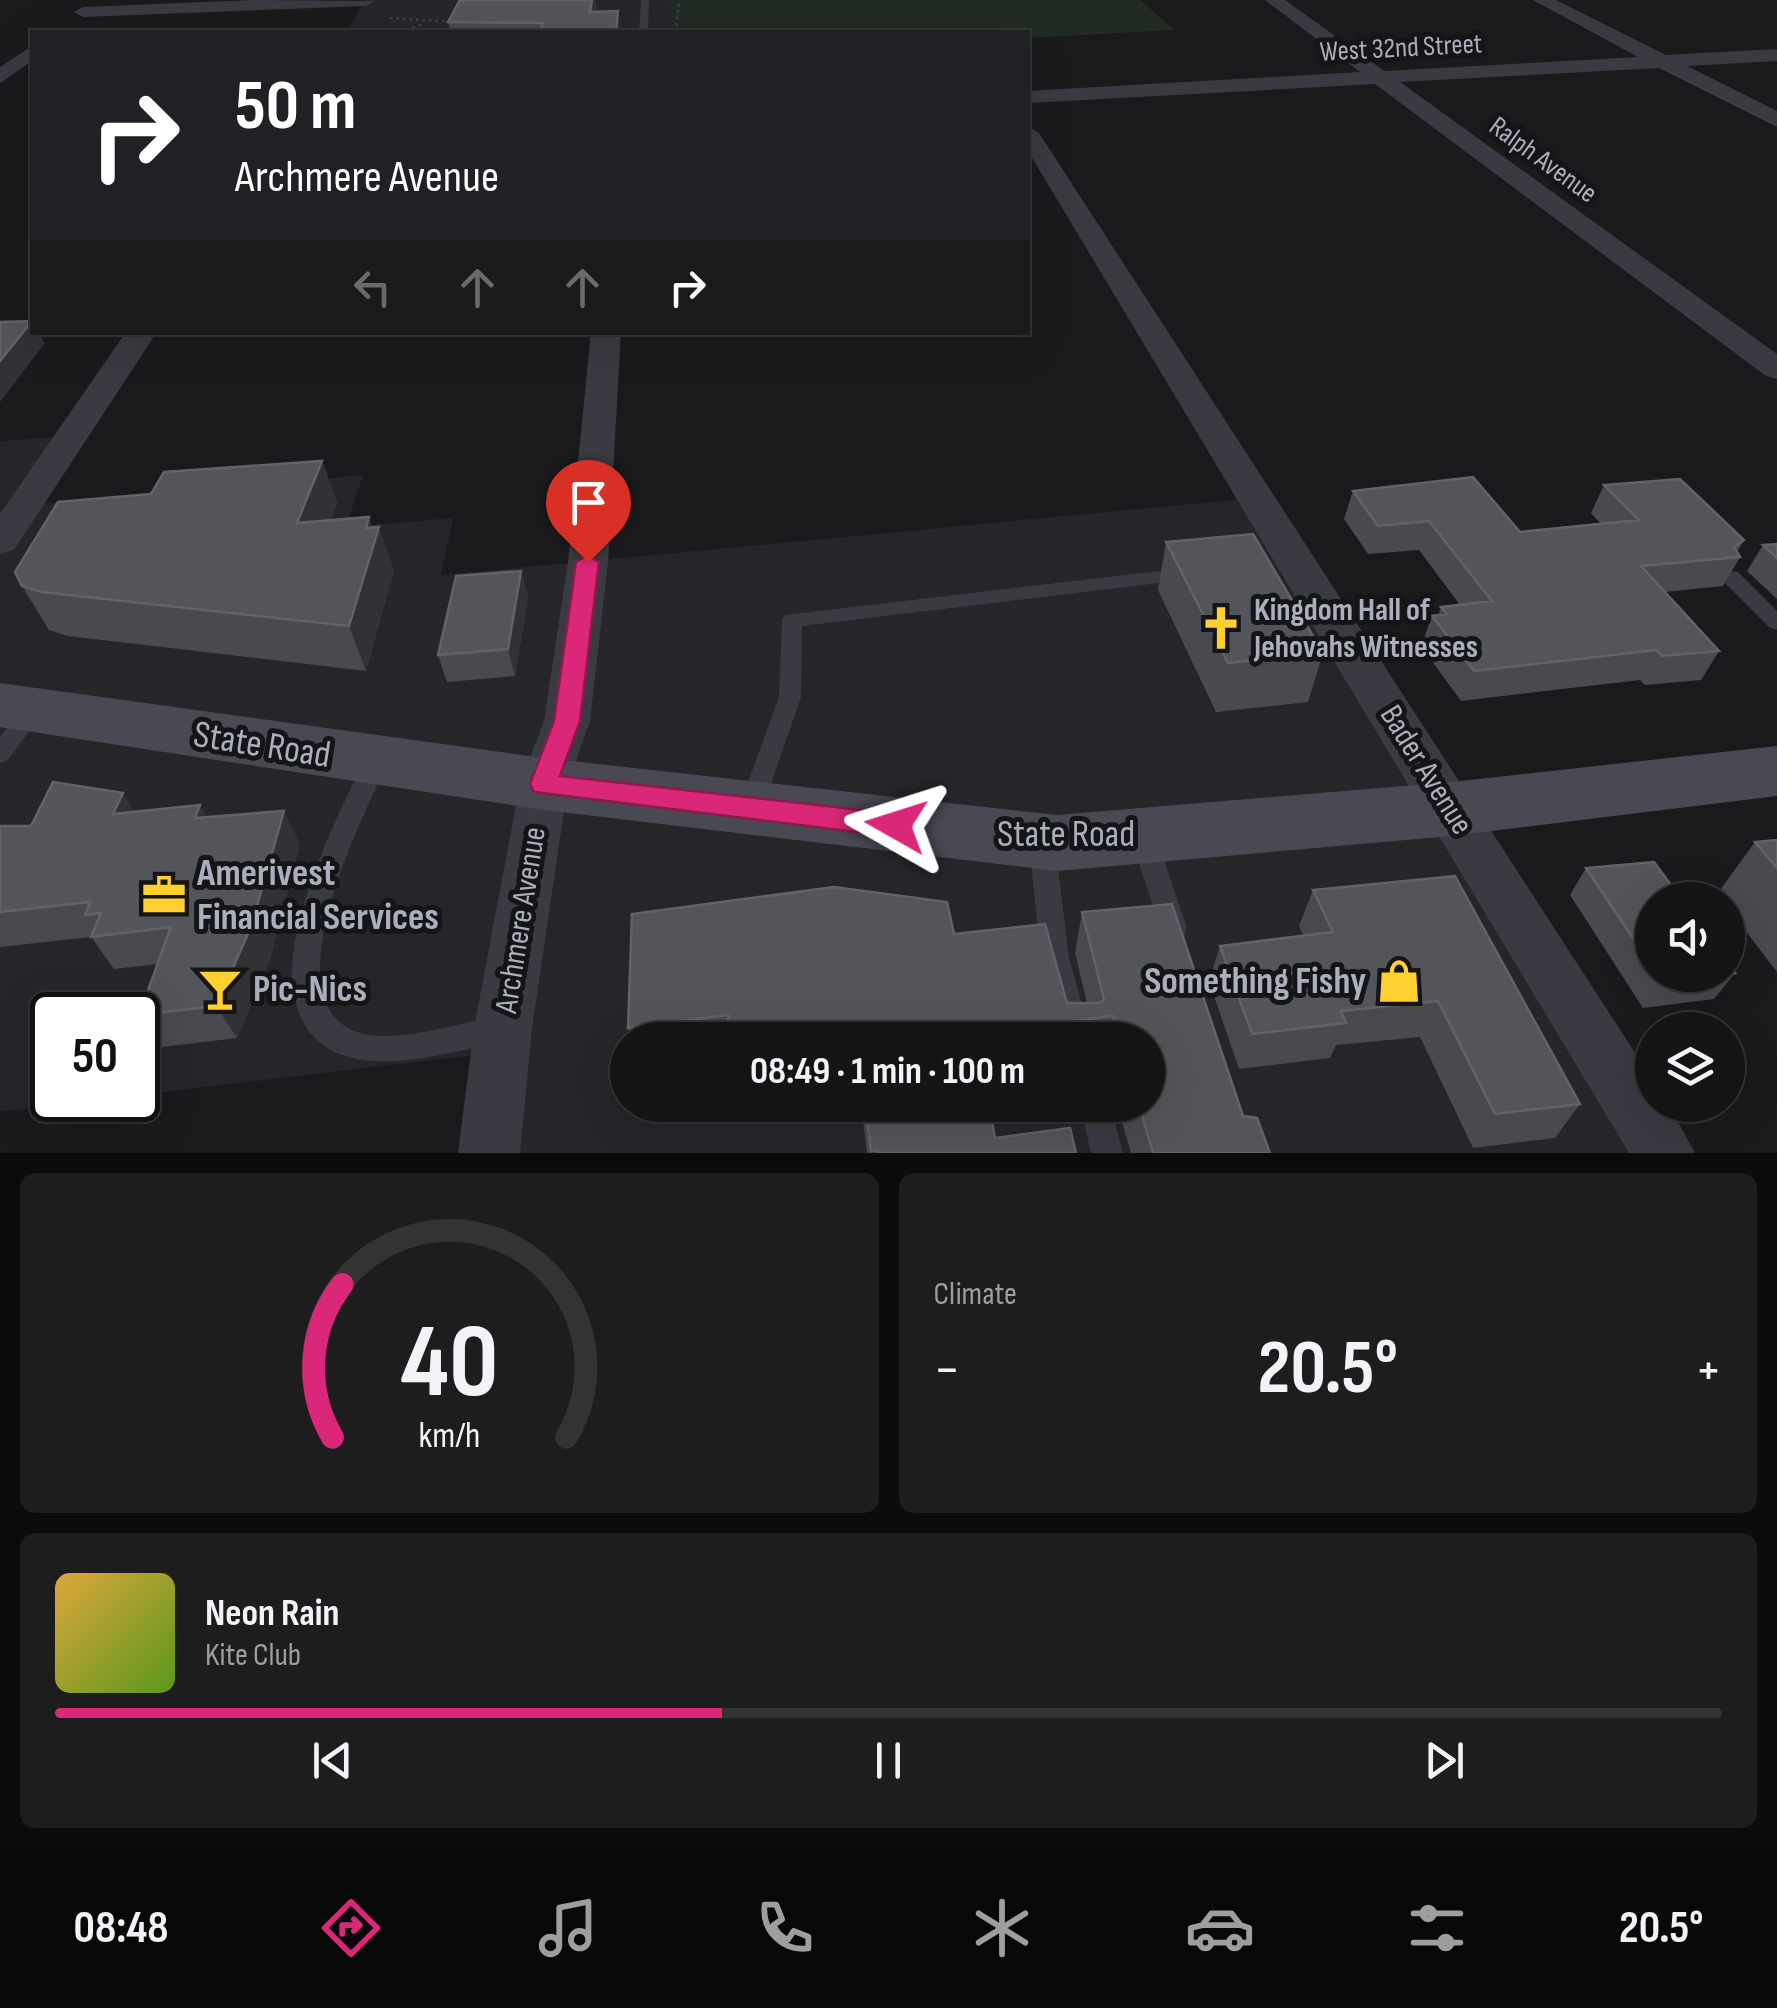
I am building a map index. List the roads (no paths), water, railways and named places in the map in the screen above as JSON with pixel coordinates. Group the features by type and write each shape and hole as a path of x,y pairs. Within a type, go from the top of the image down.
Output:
{"main road":[{"name":"State Road","path":"11,723 1042,841 1450,809 1777,771"}],"street":[{"path":"99,0 77,18 363,6"},
{"name":"Ralph Avenue","path":"1274,0 1777,368"},
{"path":"1542,0 1777,120"},
{"path":"0,77 30,54"},
{"name":"West 32nd Street","path":"1030,97 1777,55"},
{"name":"Bader Avenue","path":"1030,136 1280,564 1450,809 1664,1153"},
{"path":"0,542 140,335"},
{"name":"Archmere Avenue","path":"489,1153 503,1028 544,784 567,721 588,562 606,335"}],"lane":[{"path":"644,30 645,0"},
{"path":"750,809 790,697 792,620 1210,572"},
{"path":"1732,577 1777,622"},
{"path":"376,762 332,860 314,918 304,991 320,1026 349,1044 393,1047 503,1028"},
{"path":"1139,931 1177,938 1143,836"},
{"path":"1042,841 1053,938 1073,1022"},
{"path":"1053,938 1088,936"},
{"path":"1099,1122 1107,1153"}],"place":[{"name":"Kingdom Hall of Jehovahs Witnesses","path":"1221,628"},
{"name":"Amerivest Financial Services","path":"164,895"},
{"name":"Something Fishy","path":"1399,981"},
{"name":"Pic-Nics","path":"220,989"}]}
